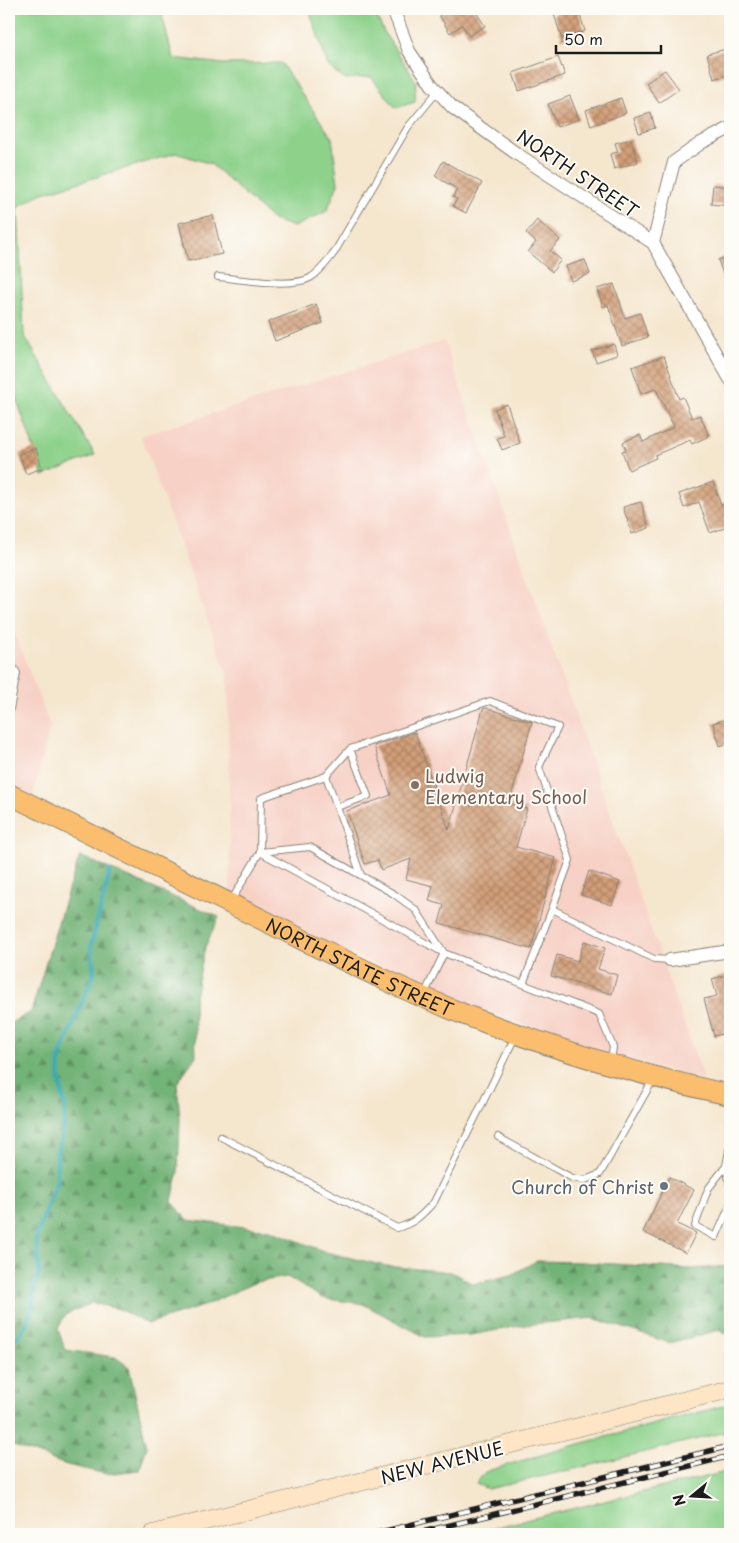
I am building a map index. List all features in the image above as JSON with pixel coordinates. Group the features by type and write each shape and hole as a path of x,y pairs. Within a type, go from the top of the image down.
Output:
{"main road":[{"name":"NORTH STATE STREET","path":"9,794 230,904 424,997 516,1034 587,1058 654,1077 730,1095"},
{"name":"NEW AVENUE","path":"153,1534 730,1389"}],"street":[{"name":"NORTH STREET","path":"393,9 409,51 432,85 453,108 517,154 653,243 730,380"},
{"path":"653,243 674,162 701,143 730,128"},
{"path":"670,960 730,951"}],"lane":[{"path":"218,277 297,283 310,279 320,271 334,253 408,127 438,91"},
{"path":"9,661 17,672 9,714"},
{"path":"230,904 260,852 260,798 326,776 350,749 490,701 558,727 539,767 570,860 523,984"},
{"path":"337,808 368,796 350,749"},
{"path":"326,776 361,875"},
{"path":"260,852 310,847 361,875 394,894 416,910 444,954"},
{"path":"260,852 444,954 599,1014 613,1047 610,1064"},
{"path":"552,909 654,959 670,960"},
{"path":"424,997 444,954"},
{"path":"221,1137 397,1228 409,1225 419,1218 434,1202 516,1034"},
{"path":"498,1137 572,1178 585,1180 600,1174 654,1077"},
{"path":"730,1145 726,1166 730,1186"},
{"path":"726,1166 708,1189 695,1226 716,1237 730,1205"}],"shaded area":[{"name":"Ludwig Elementary School","path":"444,341 704,1080 597,1052 452,998 323,942 230,893 228,677 141,436"},
{"path":"9,618 50,726 33,796 9,783"}],"green space":[{"path":"9,9 185,9 162,15 173,58 224,64 281,63 332,138 338,184 327,211 294,227 273,220 211,164 176,153 40,194 18,207 24,335 95,455 43,476 9,376"},
{"path":"309,9 373,9 385,34 416,81 415,102 396,108 371,77 344,79 328,66"},
{"path":"80,856 219,917 205,947 194,1002 196,1056 177,1083 180,1120 178,1174 172,1201 187,1220 270,1230 326,1252 386,1266 451,1272 473,1284 511,1275 536,1261 692,1269 730,1266 730,1335 719,1330 670,1343 593,1318 525,1325 471,1335 425,1337 363,1304 322,1298 287,1277 256,1282 206,1305 147,1324 119,1309 92,1303 65,1315 58,1329 65,1350 115,1357 129,1367 147,1447 139,1470 106,1474 67,1465 14,1446 9,1446 9,1024 31,1012"},
{"path":"730,1404 730,1431 488,1489 476,1484 485,1472 510,1464"},
{"path":"730,1471 730,1534 467,1534"}],"building":[{"path":"448,9 474,9 485,26 469,36 462,25 450,33 439,15"},
{"path":"569,9 578,9 585,31 562,39 554,14"},
{"path":"730,48 730,74 714,79 707,54"},
{"path":"558,57 565,75 519,91 513,73"},
{"path":"665,70 679,89 659,103 646,83"},
{"path":"570,96 579,119 557,127 548,104"},
{"path":"621,98 626,113 591,126 586,110"},
{"path":"651,113 655,128 639,133 634,118"},
{"path":"631,139 638,162 614,169 610,154 618,152 615,143"},
{"path":"443,161 482,183 466,213 453,206 457,199 453,197 457,189 435,176"},
{"path":"713,185 730,187 730,206 711,204"},
{"path":"213,215 222,254 188,261 179,223"},
{"path":"537,220 560,240 550,251 561,260 552,272 528,252 536,242 526,233"},
{"path":"730,255 730,291 729,291 718,260"},
{"path":"585,260 590,274 571,281 566,266"},
{"path":"614,284 625,318 640,313 648,337 622,346 608,305 603,307 597,289"},
{"path":"316,304 323,323 275,341 268,322"},
{"path":"614,344 617,355 596,362 592,351"},
{"path":"664,356 679,399 683,397 692,418 700,415 709,436 692,444 690,440 655,455 656,458 629,470 622,451 626,450 623,442 640,435 643,442 674,427 656,389 641,394 632,367"},
{"path":"507,404 520,443 502,450 497,438 504,436 495,409"},
{"path":"36,448 42,468 26,474 19,454"},
{"path":"713,482 721,505 730,501 730,526 710,533 699,502 684,508 679,494"},
{"path":"641,502 649,528 632,534 623,507"},
{"path":"486,708 532,722 509,804 527,809 516,847 556,858 531,949 439,923 444,905 429,901 433,886 406,879 411,859 381,870 378,860 365,864 347,811 391,795 374,746 415,732 449,830 483,709"},
{"path":"730,718 730,743 720,746 713,723"},
{"path":"589,871 620,882 612,905 581,895"},
{"path":"584,941 605,948 598,969 617,975 612,994 551,976 557,955 578,961"},
{"path":"730,974 730,1028 726,1029 727,1033 714,1036 704,999 717,996 712,979"},
{"path":"669,1177 694,1190 677,1224 696,1233 686,1253 643,1232"}],"waterway":[{"path":"9,1340 18,1336 24,1329 32,1309 34,1287 39,1273 36,1237 57,1180 57,1154 64,1125 65,1106 59,1077 60,1056 94,974 91,946 110,871"}],"railway":[{"path":"373,1534 730,1446"},
{"path":"414,1534 730,1456"}],"place":[{"name":"Ludwig Elementary School","path":"415,785"},
{"name":"Church of Christ","path":"664,1186"}]}
